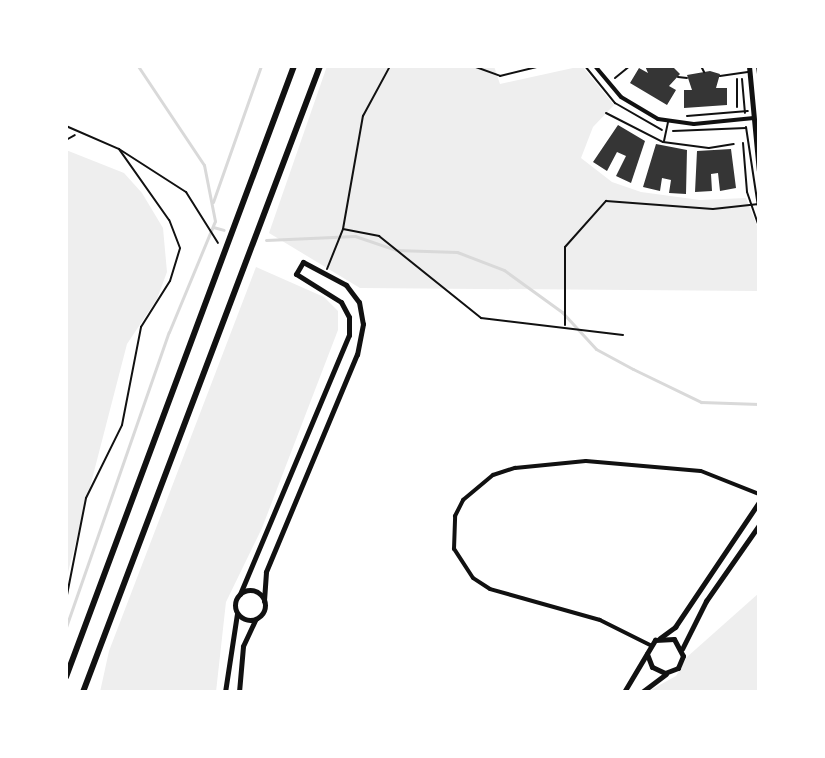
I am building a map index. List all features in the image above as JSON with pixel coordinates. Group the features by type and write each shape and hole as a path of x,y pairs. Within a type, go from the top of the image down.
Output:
{"main road":[{"path":"66,677 294,66"},
{"path":"83,692 320,66"}],"street":[{"path":"595,66 608,84 634,107 668,122 754,118"},
{"path":"749,69 759,171"},
{"path":"225,692 240,594 349,335 349,317 341,302 296,274 303,262 326,272 359,302 361,338 266,572 264,601 243,646 239,692"},
{"path":"650,645 600,620 490,589 473,578 454,549 453,524 463,500 493,475 515,468 586,461 701,471 759,494"},
{"path":"624,692 650,645 675,627 759,502"},
{"path":"642,692 681,664 683,650 706,601 759,525"},
{"path":"240,594 253,590 264,601"},
{"path":"236,609 245,619 259,617"},
{"path":"660,638 674,639 683,650"},
{"path":"647,654 652,667 667,673"}],"lane":[{"path":"720,76 749,69"},
{"path":"678,77 687,78"},
{"path":"606,113 663,142 709,148 734,144"},
{"path":"663,142 668,122"}],"path":[{"path":"326,272 343,229 363,116 390,66"},
{"path":"473,66 500,76 541,66"},
{"path":"614,79 630,66"},
{"path":"701,66 704,72"},
{"path":"757,66 759,82"},
{"path":"609,73 620,85"},
{"path":"742,73 759,213"},
{"path":"736,74 737,107"},
{"path":"681,116 753,110"},
{"path":"66,126 76,134 119,149 186,192 223,251"},
{"path":"66,140 76,134"},
{"path":"743,143 751,206 759,226"},
{"path":"66,600 86,498 122,425 141,327 170,281 180,248 169,220 119,149"},
{"path":"564,326 569,298 565,247 606,201 713,209 758,204"},
{"path":"343,229 365,231 392,244 481,318 623,335"}],"shaded area":[{"path":"327,66 494,66 500,84 582,66 614,105 593,127 581,158 612,182 641,192 700,200 746,198 759,231 759,291 360,288 269,233"},
{"path":"66,150 124,173 142,193 163,228 167,272 157,299 127,344 66,580"},
{"path":"256,267 324,297 338,311 338,330 262,528 226,602 216,692 100,692 109,651"},
{"path":"759,593 759,692 647,692 676,676 687,657"}],"building":[{"path":"645,66 672,66 680,74 669,86 676,90 667,105 630,83 639,68 648,73"},
{"path":"710,71 720,74 716,88 727,88 727,105 684,108 684,90 692,90 687,75"},
{"path":"618,125 645,141 631,183 616,176 626,156 617,152 607,171 593,162"},
{"path":"656,144 687,150 686,194 669,193 671,180 662,178 660,191 643,187"},
{"path":"731,149 736,188 720,191 718,173 711,174 712,191 695,192 697,151"}],"waterway":[{"path":"66,627 169,332 215,221 204,165 138,66"},
{"path":"213,202 261,66"},
{"path":"213,227 224,230"},
{"path":"266,240 355,236 396,250 457,252 504,270 562,312 596,349 633,369 701,402 759,404"}]}
